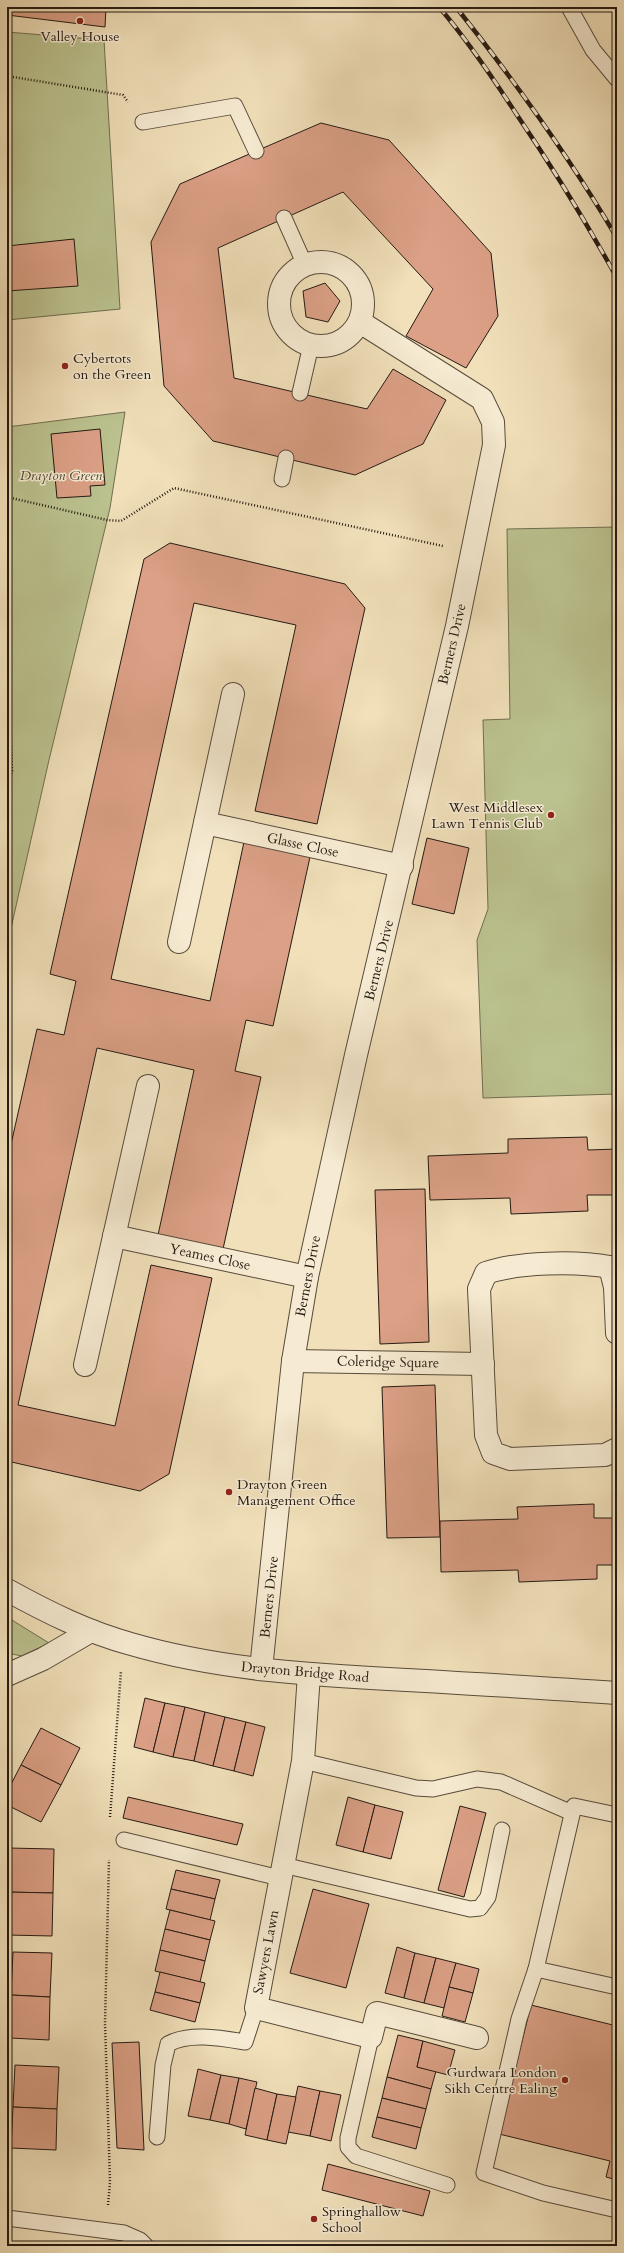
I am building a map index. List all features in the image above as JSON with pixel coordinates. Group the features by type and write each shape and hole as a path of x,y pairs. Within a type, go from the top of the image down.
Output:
{"street":[{"path":"318,262 333,263 346,270 356,280 363,294 364,308 360,322 354,332 334,345 310,345 300,341 289,332 282,321 279,308 280,295 285,282 294,272 305,265 318,262"},
{"name":"Berners Drive","path":"261,1669 293,1361 307,1277 356,1055 402,866 473,552 494,445 493,422 482,399 360,322"},
{"path":"179,942 233,694"},
{"name":"Glasse Close","path":"205,823 402,866"},
{"path":"85,1365 148,1086"},
{"name":"Yeames Close","path":"114,1236 307,1277"},
{"path":"617,1333 613,1262 504,1267 486,1273 479,1289 486,1436 493,1453 510,1459 605,1455 617,1449"},
{"name":"Coleridge Square","path":"293,1361 483,1364"},
{"name":"Drayton Bridge Road","path":"7,1590 59,1618 92,1631 130,1644 191,1659 309,1674 617,1693"},
{"path":"7,1675 43,1660 92,1631"},
{"name":"Sawyers Lawn","path":"309,1674 303,1761 256,2008 371,2037"},
{"path":"371,2037 377,2012 477,2038"}],"lane":[{"path":"569,7 593,50 617,79"},
{"path":"143,122 235,106 256,151"},
{"path":"284,218 305,265"},
{"path":"300,393 310,345"},
{"path":"282,479 286,458"},
{"path":"303,1761 416,1788 433,1789 477,1779 501,1782 572,1813"},
{"path":"617,1815 574,1806 536,1969 519,2019 484,2173 543,2193 617,2210"},
{"path":"124,1840 470,1909 480,1908 488,1897 502,1830"},
{"path":"536,1969 617,1987"},
{"path":"157,2137 163,2065 168,2044 178,2038 190,2037 245,2042 256,2008"},
{"path":"371,2037 348,2138 348,2147 356,2156 447,2185"},
{"path":"7,2218 124,2233 140,2240 146,2246"}],"path":[{"path":"7,76 123,95 143,122"},
{"path":"7,497 107,520 121,521 174,488 473,552"},
{"path":"7,714 10,719 12,771 7,794"},
{"path":"110,1823 120,1674 130,1644"},
{"path":"106,2230 110,2182 105,2023 109,1855"}],"green space":[{"path":"7,32 104,40 120,309 7,320"},
{"name":"Drayton Green","path":"125,412 110,508 49,760 7,946 7,427"},
{"name":"West Middlesex Lawn Tennis Club","path":"617,527 617,1094 483,1098 477,940 488,909 483,720 510,719 507,529"},
{"path":"7,1617 49,1643 22,1656 7,1653"}],"building":[{"name":"Valley House","path":"7,7 106,7 105,27 7,15"},
{"path":"321,123 389,140 491,253 498,316 466,368 406,336 433,289 343,192 218,248 234,378 367,409 393,369 446,400 423,444 355,475 213,441 164,386 151,242 180,184"},
{"path":"74,239 78,286 7,291 7,246"},
{"path":"325,283 340,301 328,322 306,317 303,291"},
{"path":"100,429 105,485 90,486 91,496 57,498 51,434"},
{"path":"170,543 345,584 365,608 317,824 255,811 296,625 194,603 111,979 210,1001 244,842 310,857 273,1026 246,1020 235,1071 261,1077 223,1249 158,1235 194,1070 97,1048 18,1405 115,1426 151,1265 212,1278 169,1474 140,1491 7,1461 7,1162 37,1029 64,1035 76,981 50,974 144,559"},
{"path":"427,838 469,848 454,914 412,904"},
{"path":"587,1137 588,1150 617,1149 617,1195 587,1195 588,1211 511,1214 510,1198 430,1200 428,1156 508,1153 508,1139"},
{"path":"425,1189 429,1342 380,1344 375,1190"},
{"path":"435,1385 440,1537 387,1538 382,1387"},
{"path":"594,1504 594,1518 617,1518 617,1565 597,1565 597,1579 519,1582 518,1570 441,1572 440,1521 518,1519 517,1507"},
{"path":"145,1698 165,1703 153,1752 134,1747"},
{"path":"165,1703 185,1707 173,1757 153,1752"},
{"path":"185,1707 205,1712 194,1761 173,1757"},
{"path":"205,1712 225,1717 213,1766 194,1761"},
{"path":"225,1717 246,1722 234,1771 213,1766"},
{"path":"246,1722 265,1727 253,1776 234,1771"},
{"path":"41,1728 80,1748 61,1785 21,1765"},
{"path":"21,1765 61,1785 41,1822 7,1805 7,1792"},
{"path":"128,1797 243,1824 237,1845 123,1818"},
{"path":"348,1797 375,1805 363,1852 336,1845"},
{"path":"375,1805 403,1812 391,1859 363,1852"},
{"path":"460,1806 486,1813 464,1897 438,1890"},
{"path":"8,1848 54,1849 53,1893 7,1892"},
{"path":"176,1870 220,1880 215,1899 171,1889"},
{"path":"171,1889 215,1899 210,1920 166,1909"},
{"path":"313,1889 369,1904 346,1988 290,1973"},
{"path":"7,1892 53,1893 52,1936 7,1935"},
{"path":"170,1910 215,1921 210,1940 165,1929"},
{"path":"165,1929 210,1940 205,1961 160,1950"},
{"path":"397,1947 415,1953 404,1998 385,1993"},
{"path":"160,1950 205,1961 200,1982 155,1971"},
{"path":"13,1952 52,1953 50,1997 11,1995"},
{"path":"415,1953 436,1958 424,2003 404,1998"},
{"path":"436,1958 456,1963 444,2008 424,2003"},
{"path":"456,1963 479,1969 473,1993 449,1987"},
{"path":"160,1972 205,1983 200,2003 155,1992"},
{"path":"449,1987 473,1993 465,2022 442,2016"},
{"path":"155,1992 200,2003 195,2022 150,2010"},
{"path":"11,1995 50,1997 49,2040 10,2038"},
{"name":"Gurdwara London Sikh Centre Ealing","path":"531,2005 617,2026 617,2180 606,2177 610,2161 499,2134"},
{"path":"398,2035 423,2041 417,2067 436,2071 431,2089 387,2077"},
{"path":"423,2041 455,2050 448,2075 417,2067"},
{"path":"139,2042 144,2150 117,2148 112,2043"},
{"path":"15,2065 59,2067 57,2109 13,2107"},
{"path":"198,2069 221,2075 210,2120 188,2116"},
{"path":"221,2075 239,2078 229,2124 210,2120"},
{"path":"387,2077 431,2089 426,2109 382,2098"},
{"path":"239,2078 257,2082 246,2129 229,2124"},
{"path":"298,2086 320,2091 310,2136 288,2132"},
{"path":"255,2088 277,2094 267,2140 245,2135"},
{"path":"320,2091 341,2095 331,2141 310,2136"},
{"path":"277,2094 296,2097 286,2144 267,2140"},
{"path":"382,2098 426,2109 421,2128 377,2117"},
{"path":"13,2107 57,2109 56,2150 11,2148"},
{"path":"377,2117 421,2128 416,2149 372,2137"},
{"path":"328,2164 430,2191 423,2216 322,2190"}],"railway":[{"path":"439,7 499,87 569,195 617,278"},
{"path":"456,7 541,120 580,178 617,238"}],"place":[{"name":"Valley House","path":"80,21"},
{"name":"Cybertots on the Green","path":"65,366"},
{"name":"West Middlesex Lawn Tennis Club","path":"551,815"},
{"name":"Drayton Green Management Office","path":"229,1492"},
{"name":"Gurdwara London Sikh Centre Ealing","path":"565,2080"},
{"name":"Springhallow School","path":"314,2219"}]}
